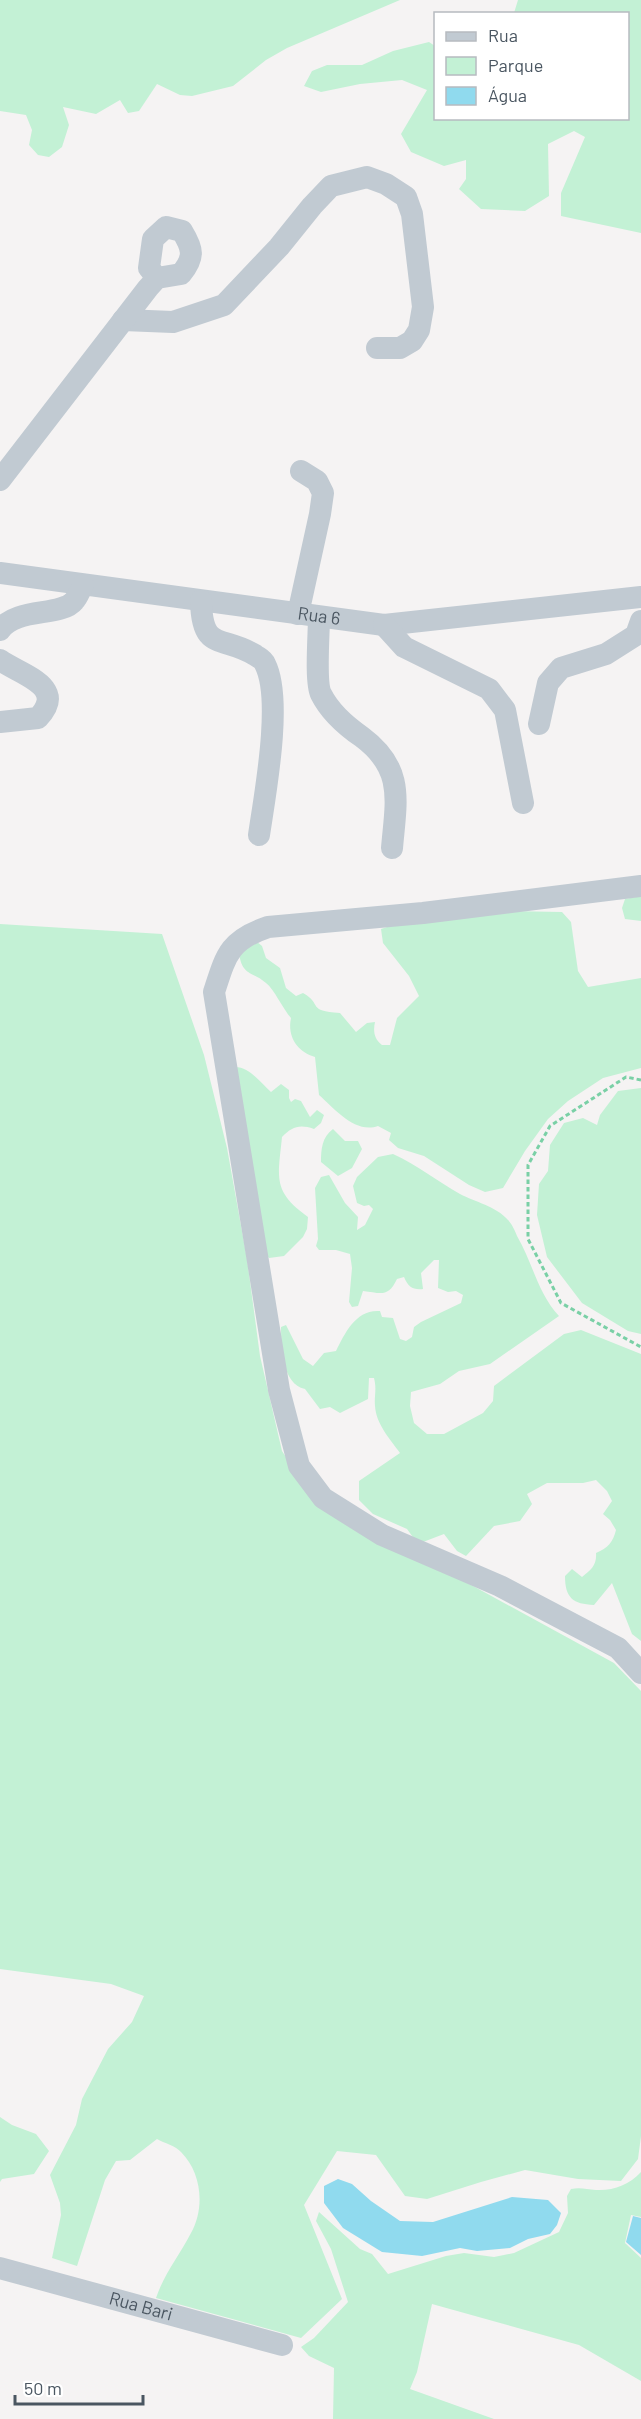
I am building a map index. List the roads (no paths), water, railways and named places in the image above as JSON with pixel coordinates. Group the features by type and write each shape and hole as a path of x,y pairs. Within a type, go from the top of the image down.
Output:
{"street":[{"path":"123,320 173,322 224,304 279,247 331,186 367,177 386,184 406,197 412,214 423,307 418,330 412,341 399,348 377,348"},
{"path":"0,480 158,278"},
{"path":"301,471 317,481 323,493 308,615 320,692 331,710 378,749 390,767 396,798 392,848"},
{"name":"Rua 6","path":"0,573 384,625 641,597"},
{"path":"0,630 5,623 23,616 62,608 73,603 84,585"},
{"path":"201,601 201,621 207,634 219,642 245,649 264,660 272,679 272,737 259,836"},
{"path":"539,724 548,683 561,668 606,654 636,635 641,621"},
{"path":"384,625 404,647 489,689 505,710 523,803"},
{"path":"0,660 35,680 47,692 49,700 46,709 38,718 0,722"},
{"path":"641,886 423,912 268,927 246,934 229,952 214,992 279,1390 299,1466 323,1498 382,1535 500,1586 618,1648 641,1673"},
{"name":"Rua Bari","path":"0,2268 282,2345"}],"water":[{"path":"338,2179 352,2184 371,2201 400,2221 433,2222 512,2197 548,2200 561,2213 557,2225 550,2234 528,2239 510,2248 477,2251 460,2248 422,2256 382,2252 343,2228 324,2203 324,2186"},
{"path":"633,2216 641,2218 641,2255 626,2242"}]}
